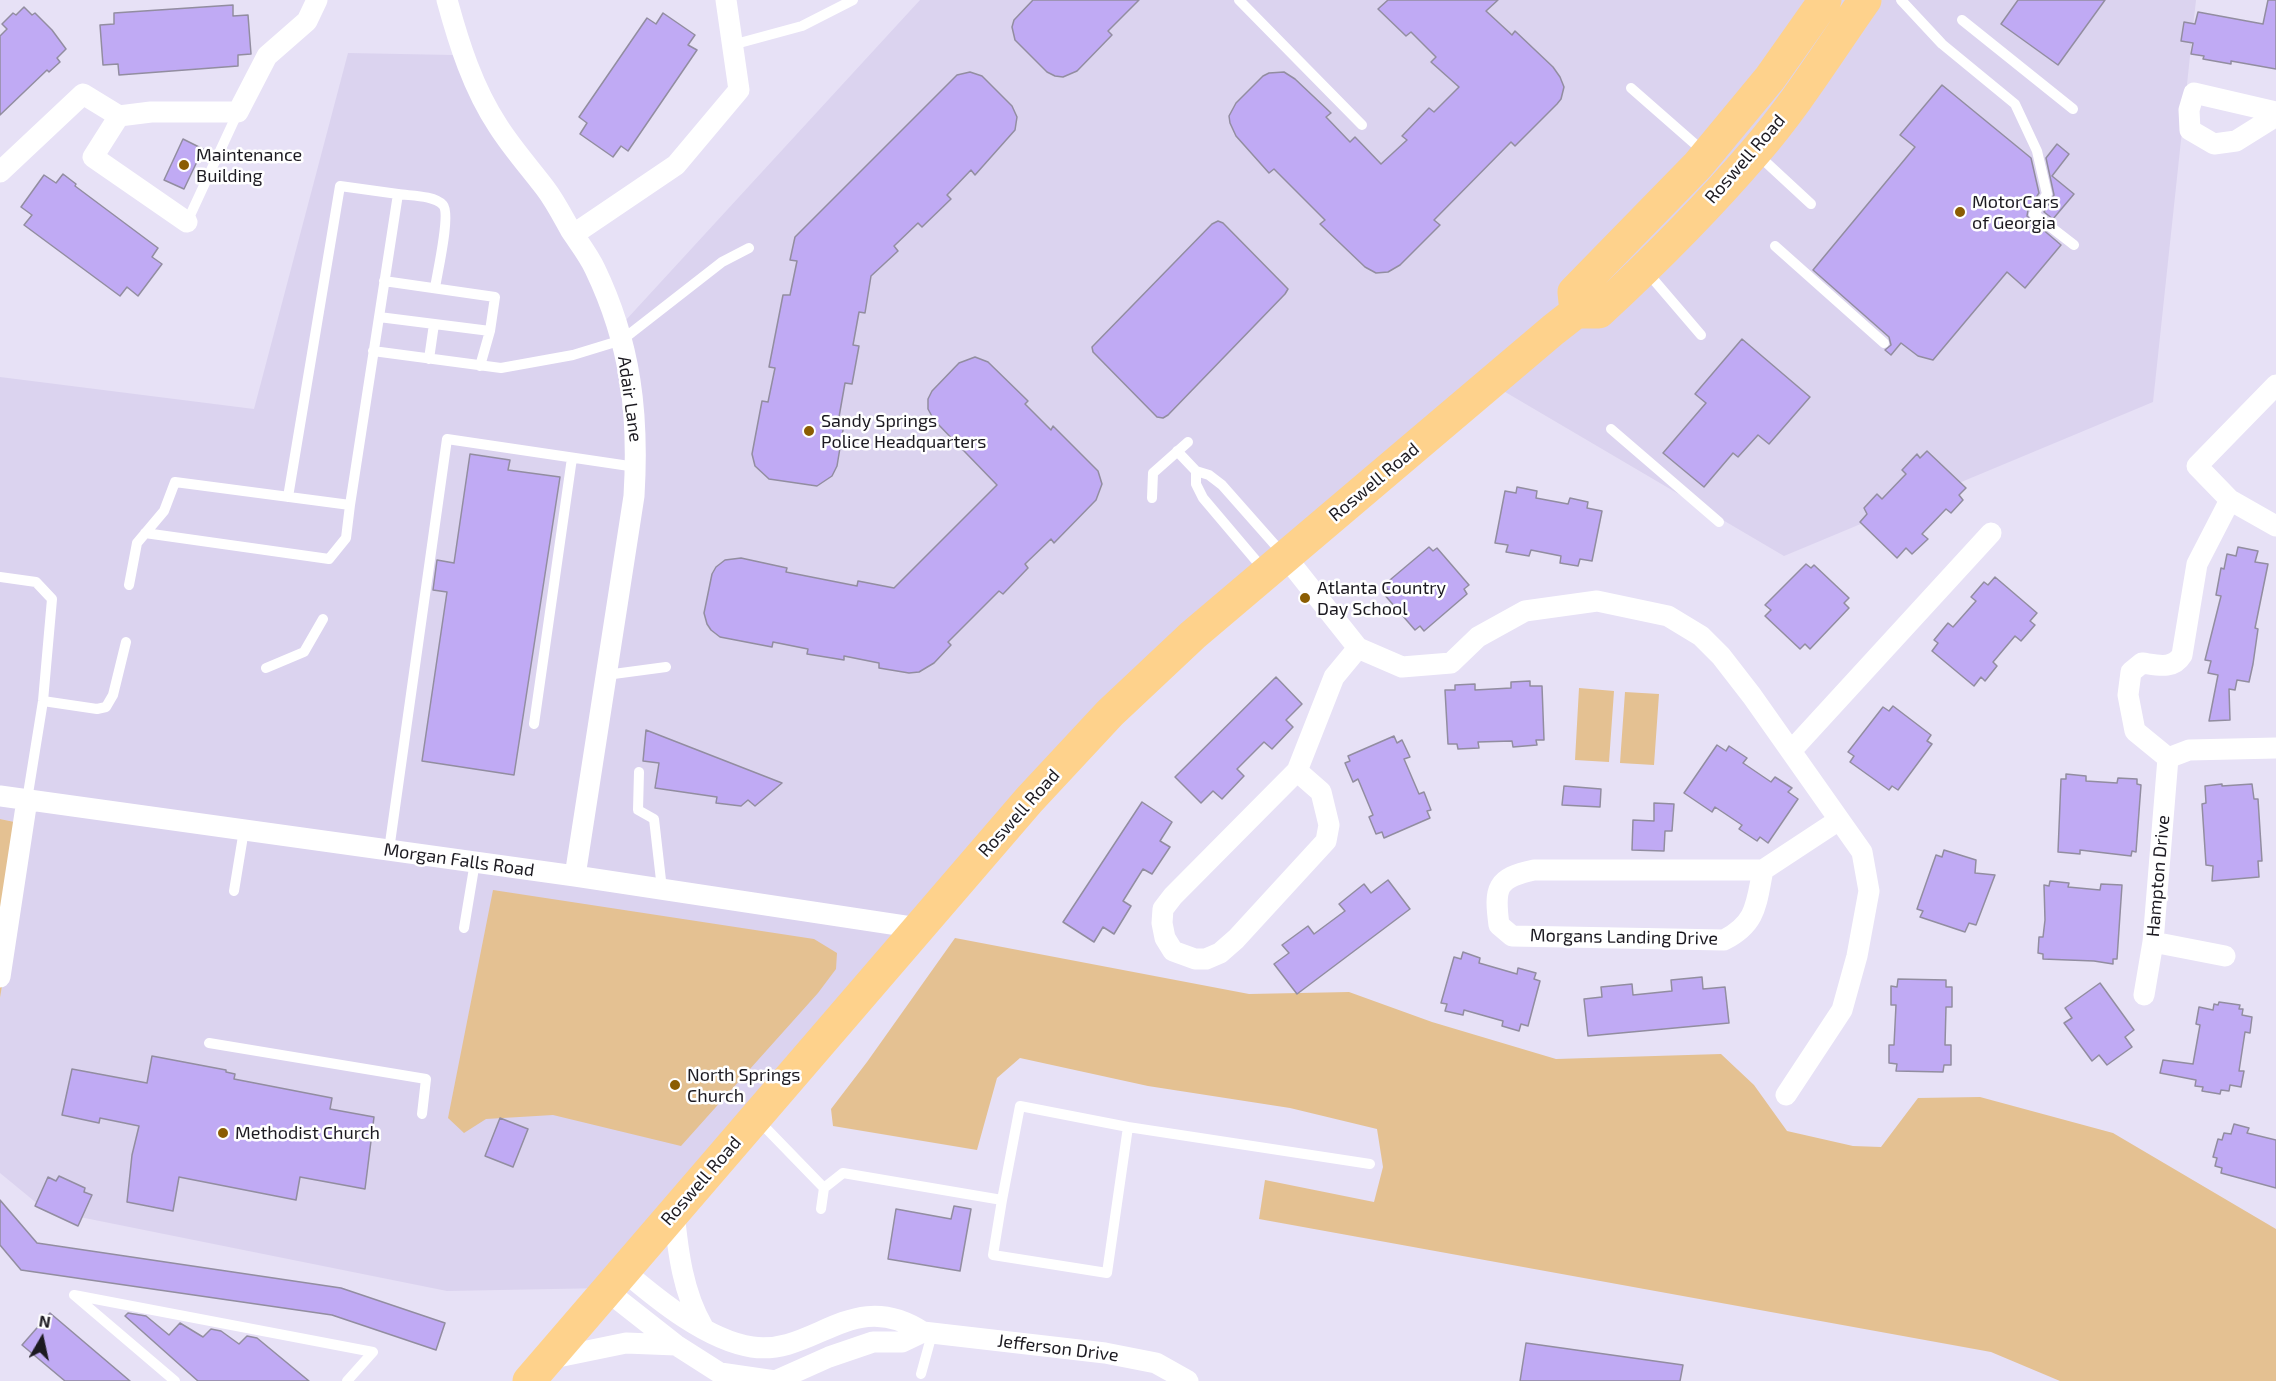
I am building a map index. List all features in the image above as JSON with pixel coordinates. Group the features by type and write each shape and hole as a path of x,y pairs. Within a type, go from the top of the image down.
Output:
{"main road":[{"name":"Roswell Road","path":"1576,312 1574,292 1707,154 1770,78 1825,0"},
{"name":"Roswell Road","path":"538,1370 1029,800 1110,713 1193,635 1275,564 1576,312 1599,312 1645,269 1755,152 1865,0"}],"street":[{"path":"0,172 83,94 119,116 151,112 238,112 267,56 307,21 317,0"},
{"name":"Adair Lane","path":"447,0 459,44 477,88 497,124 520,158 546,190 595,268 622,340 634,400 637,448 634,496 574,876"},
{"path":"573,234 676,165 739,90 726,0"},
{"path":"2194,93 2276,114 2236,141 2214,144 2190,130 2188,110 2194,93"},
{"path":"119,116 93,157 187,222"},
{"path":"2276,385 2197,466 2230,500 2276,526"},
{"path":"2230,500 2197,564 2182,655 2178,662 2168,666 2142,663 2131,672 2128,695 2135,731 2168,758 2189,750 2276,748"},
{"path":"1791,751 1991,533"},
{"path":"1275,564 1358,648 1402,667 1451,663 1478,638 1525,611 1597,601 1668,616 1701,636 1721,656 1862,852 1869,891 1857,956 1842,1010 1786,1095"},
{"path":"1297,771 1321,792 1329,825 1326,841 1236,939 1220,953 1206,959 1195,959 1173,951 1165,938 1162,923 1163,909 1173,896 1297,771 1334,677 1358,648"},
{"name":"Hampton Drive","path":"2144,995 2153,942 2168,758"},
{"name":"Morgan Falls Road","path":"0,796 574,876 918,928"},
{"path":"0,976 27,800"},
{"path":"1763,870 1839,820"},
{"name":"Morgans Landing Drive","path":"1534,870 1763,870 1755,909 1748,924 1738,933 1724,940 1512,936 1499,925 1497,906 1499,887 1511,875 1534,870"},
{"path":"2153,942 2225,956"},
{"path":"674,1212 676,1239 685,1280 692,1307 703,1327"},
{"name":"Jefferson Drive","path":"615,1281 659,1301 727,1340 753,1347 772,1347 795,1342 852,1319 873,1317 905,1321 927,1333 1105,1353 1156,1363 1188,1381"},
{"name":"Jefferson Drive","path":"615,1281 675,1345 720,1373 775,1381 829,1357 873,1342 902,1342 927,1333"},
{"name":"Jefferson Drive","path":"538,1370 626,1343 675,1345"}],"lane":[{"path":"732,45 802,26 853,0"},
{"path":"1239,0 1362,125"},
{"path":"1901,0 1942,44 2015,104 2037,151 2047,194 2034,214 2074,245"},
{"path":"1962,20 2073,109"},
{"path":"1631,88 1707,154"},
{"path":"187,222 238,112"},
{"path":"1755,152 1812,204"},
{"path":"288,497 340,186 434,200 443,204 446,222 435,288"},
{"path":"146,533 329,559 346,538 398,194"},
{"path":"1774,246 1884,343"},
{"path":"374,351 501,368 573,355 622,340 722,262 748,248"},
{"path":"1645,269 1701,335"},
{"path":"384,281 495,297 490,332 480,366"},
{"path":"379,317 490,332"},
{"path":"429,358 434,324"},
{"path":"1611,429 1719,522"},
{"path":"389,850 447,440 636,467"},
{"path":"1152,498 1153,472 1188,442"},
{"path":"1177,451 1196,471 1209,475 1222,485 1275,564"},
{"path":"534,724 572,458"},
{"path":"1196,471 1196,484 1203,498 1275,564"},
{"path":"129,585 137,543 164,511 175,482 350,505"},
{"path":"0,577 36,582 52,599 43,701 27,800"},
{"path":"266,668 304,652 323,620"},
{"path":"43,701 97,709 106,707 114,695 126,642"},
{"path":"606,675 666,667"},
{"path":"639,772 638,810 654,819 662,889"},
{"path":"234,891 244,831"},
{"path":"464,928 475,862"},
{"path":"209,1043 426,1079 422,1114"},
{"path":"1128,1127 1107,1274 993,1256 1020,1106 1128,1127 1370,1164"},
{"path":"756,1118 824,1188"},
{"path":"820,1209 824,1188 843,1173 1002,1200"},
{"path":"175,1381 74,1295 374,1352 347,1381"},
{"path":"921,1374 927,1333"}],"shaded area":[{"path":"920,0 2196,0 2153,402 1784,556 1478,376 950,876 606,1288 447,1291 45,1210 0,1173 0,998 29,825 0,819 0,377 254,409 348,53 453,55 625,321"},
{"path":"1579,688 1614,691 1609,762 1575,760"},
{"path":"1625,692 1659,694 1654,765 1620,763"},
{"path":"0,819 29,825 0,998"},
{"path":"493,890 814,939 837,953 836,969 818,993 681,1146 553,1115 486,1119 464,1133 448,1118"},
{"path":"955,938 1249,994 1349,992 1432,1022 1556,1059 1721,1054 1754,1085 1787,1131 1853,1146 1881,1147 1918,1098 1980,1097 2113,1133 2276,1229 2276,1381 2060,1381 1991,1352 1259,1219 1265,1180 1374,1202 1383,1167 1377,1129 1290,1108 1148,1086 1020,1058 997,1078 977,1150 833,1126 831,1109"}],"building":[{"path":"1033,0 1139,0 1108,31 1112,35 1077,71 1063,77 1047,72 1015,40 1012,27 1014,20"},
{"path":"1388,0 1498,0 1486,11 1512,35 1515,31 1553,67 1564,87 1557,104 1515,146 1511,142 1434,220 1440,225 1400,265 1388,272 1376,273 1365,267 1320,224 1325,220 1274,169 1269,173 1236,136 1229,116 1236,103 1263,76 1269,73 1284,72 1295,79 1331,113 1326,117 1350,142 1355,137 1381,164 1407,140 1402,136 1429,108 1434,112 1459,87 1431,62 1436,57 1411,32 1406,36 1378,9"},
{"path":"2018,0 2105,0 2058,65 2001,24"},
{"path":"2268,0 2276,0 2276,69 2231,61 2231,64 2203,59 2204,56 2191,54 2193,43 2181,41 2184,22 2195,24 2198,12 2263,24"},
{"path":"233,5 233,16 248,15 251,54 238,55 238,66 119,75 118,64 103,65 100,25 114,24 114,13"},
{"path":"24,7 32,15 35,13 52,30 66,49 57,58 60,62 49,72 47,70 0,115 0,36 7,29 2,24 13,13 16,15"},
{"path":"663,13 695,35 688,45 697,50 628,151 621,146 613,157 580,134 587,123 579,117 647,18 656,24"},
{"path":"970,72 982,76 1012,106 1017,117 1015,130 975,175 971,170 947,195 951,199 922,227 918,223 894,246 898,251 871,276 865,313 859,312 853,345 859,346 852,384 845,383 839,417 845,418 837,466 832,476 817,486 769,479 755,466 752,454 762,401 768,402 775,368 769,367 783,295 790,295 797,261 790,260 795,237 957,75"},
{"name":"MotorCars of Georgia","path":"1942,85 2031,158 2039,193 2028,210 2027,216 2061,245 2025,288 2007,272 1933,360 1918,356 1901,343 1891,355 1885,350 1891,345 1889,337 1813,270 1915,147 1900,135"},
{"name":"Maintenance Building","path":"183,139 203,149 184,189 164,180"},
{"path":"2057,144 2069,154 2052,176 2074,194 2053,219 2044,212 2054,195 2046,158"},
{"path":"63,174 76,184 75,186 158,248 152,257 162,264 138,296 127,287 120,296 24,225 32,215 21,207 44,175 56,183"},
{"path":"1218,221 1223,223 1288,289 1168,415 1163,418 1157,417 1093,352 1092,347 1212,224"},
{"path":"1742,339 1810,397 1769,444 1758,435 1738,457 1733,453 1704,487 1663,453 1706,403 1695,394"},
{"path":"975,357 988,362 1028,401 1025,404 1051,430 1053,426 1098,471 1102,484 1096,500 1054,543 1051,539 1025,564 1028,568 1003,594 999,591 948,642 951,645 934,663 919,672 909,673 879,668 879,663 844,656 844,660 807,654 808,649 773,642 772,647 720,637 711,630 704,613 712,574 716,567 725,560 741,558 787,568 786,572 857,586 858,581 894,588 997,485 934,420 928,409 928,399 932,391 959,363"},
{"path":"1927,451 1966,488 1959,495 1963,500 1951,513 1946,509 1922,534 1928,539 1912,554 1906,548 1897,558 1860,522 1867,514 1864,508 1877,494 1882,499 1906,474 1902,470 1917,454 1920,458"},
{"path":"470,454 510,460 508,470 560,477 514,775 422,761 447,592 433,590 437,560 454,563"},
{"path":"1517,487 1537,491 1536,498 1568,504 1570,498 1588,502 1587,508 1602,511 1592,561 1580,559 1578,566 1560,563 1561,556 1531,550 1529,556 1506,552 1508,545 1495,543 1505,491 1516,493"},
{"path":"1429,547 1433,551 1437,548 1469,585 1464,589 1467,594 1424,631 1420,626 1415,630 1383,593 1388,589 1384,585"},
{"path":"2238,547 2258,551 2255,562 2268,564 2255,628 2258,629 2253,664 2249,682 2237,680 2235,690 2229,689 2230,720 2209,721 2218,675 2208,673 2211,661 2205,660 2221,596 2216,595 2221,568 2224,569 2227,554 2236,556"},
{"path":"1806,564 1811,568 1814,565 1849,598 1844,603 1849,608 1810,649 1805,644 1800,649 1765,616 1771,610 1765,605"},
{"path":"1995,577 2037,613 2030,621 2035,625 2021,641 2015,636 1993,662 1997,666 1985,681 1981,677 1974,686 1932,651 1938,643 1934,640 1948,623 1953,627 1976,601 1971,597 1984,582 1988,585"},
{"path":"1276,677 1302,704 1286,720 1293,727 1272,749 1264,742 1237,769 1244,776 1222,799 1213,791 1201,803 1175,777"},
{"path":"1530,681 1530,686 1542,686 1544,740 1536,740 1537,745 1513,747 1512,741 1478,742 1479,748 1458,749 1457,744 1448,744 1445,690 1455,690 1455,685 1475,684 1475,690 1511,688 1511,682"},
{"path":"1893,706 1931,735 1927,741 1932,744 1898,790 1892,786 1889,790 1850,762 1854,756 1848,752 1883,707 1889,711"},
{"path":"646,730 782,783 755,806 748,800 741,806 716,803 717,797 655,788 659,763 643,761"},
{"path":"1394,736 1397,743 1402,740 1410,757 1404,759 1419,794 1424,792 1431,810 1427,811 1430,818 1384,838 1382,832 1376,834 1369,817 1373,815 1358,779 1353,782 1345,763 1350,761 1348,756"},
{"path":"1717,745 1726,751 1729,746 1747,758 1743,763 1771,782 1775,777 1792,788 1788,792 1798,799 1768,843 1760,837 1757,841 1739,829 1742,825 1715,807 1712,812 1684,793"},
{"path":"2066,774 2086,776 2086,781 2117,783 2118,778 2137,779 2137,784 2141,785 2136,852 2132,851 2131,856 2080,850 2080,854 2058,852 2061,779 2066,779"},
{"path":"2222,784 2222,786 2252,784 2254,799 2258,799 2262,861 2258,861 2259,877 2212,881 2213,866 2206,865 2202,804 2206,803 2205,786"},
{"path":"1564,786 1601,789 1600,807 1562,805"},
{"path":"1142,802 1172,822 1160,841 1170,847 1152,874 1143,869 1123,901 1131,906 1114,934 1103,927 1094,942 1063,922"},
{"path":"1654,803 1674,804 1672,831 1665,831 1664,851 1632,850 1633,820 1654,821"},
{"path":"1944,850 1976,860 1975,873 1995,875 1976,925 1969,923 1965,932 1920,917 1923,911 1917,909 1936,855 1942,857"},
{"path":"1388,880 1410,909 1297,994 1274,964 1289,953 1282,945 1308,926 1314,934 1345,911 1339,904 1364,884 1371,893"},
{"path":"2050,881 2069,883 2068,887 2100,890 2101,884 2122,885 2117,959 2113,959 2113,964 2043,959 2043,954 2038,953 2039,937 2043,937 2045,920 2044,885 2049,886"},
{"path":"1463,952 1480,958 1479,963 1517,974 1518,968 1536,973 1534,979 1540,981 1528,1026 1521,1024 1519,1031 1502,1026 1503,1021 1464,1010 1463,1015 1445,1011 1447,1004 1441,1003 1454,957 1461,959"},
{"path":"1702,977 1703,989 1725,987 1729,1023 1588,1036 1584,999 1602,997 1601,987 1632,984 1633,995 1672,991 1671,980"},
{"path":"1898,979 1946,980 1946,987 1952,987 1952,1007 1946,1007 1945,1045 1951,1045 1951,1065 1944,1065 1943,1072 1896,1071 1897,1064 1889,1063 1889,1045 1894,1045 1896,1005 1891,1005 1891,986 1897,987"},
{"path":"2100,983 2134,1030 2125,1037 2132,1047 2107,1065 2099,1055 2092,1061 2064,1023 2072,1018 2065,1008"},
{"path":"2219,1002 2240,1005 2239,1009 2243,1009 2242,1015 2252,1017 2250,1033 2245,1032 2239,1071 2244,1071 2241,1087 2230,1085 2229,1091 2221,1090 2220,1094 2202,1091 2203,1087 2195,1086 2196,1080 2160,1073 2163,1060 2193,1064 2200,1025 2196,1024 2199,1007 2213,1010 2214,1004 2218,1005"},
{"name":"Methodist Church","path":"152,1056 226,1070 226,1072 235,1074 234,1079 332,1098 330,1109 374,1117 365,1189 300,1177 296,1200 179,1177 173,1211 127,1202 132,1155 139,1126 100,1118 99,1123 62,1115 72,1069 147,1083"},
{"path":"500,1118 528,1129 513,1167 485,1156"},
{"path":"2234,1124 2249,1128 2247,1133 2276,1140 2276,1188 2221,1173 2222,1168 2215,1166 2217,1158 2213,1157 2218,1139 2222,1140 2224,1133 2231,1134"},
{"path":"59,1176 85,1188 84,1192 92,1195 78,1226 35,1206 48,1177 56,1181"},
{"path":"0,1200 37,1243 341,1288 445,1323 436,1350 332,1315 21,1270 0,1245"},
{"path":"954,1206 971,1209 960,1271 888,1259 896,1209 951,1219"},
{"path":"50,1313 130,1381 65,1381 22,1345"},
{"path":"128,1313 146,1316 169,1335 180,1323 203,1337 211,1329 221,1331 239,1344 247,1336 257,1338 309,1381 198,1381 125,1316"},
{"path":"1526,1343 1683,1365 1680,1381 1520,1381"}],"place":[{"name":"Maintenance Building","path":"184,165"},
{"name":"MotorCars of Georgia","path":"1960,212"},
{"name":"Sandy Springs Police Headquarters","path":"809,431"},
{"name":"Atlanta Country Day School","path":"1305,598"},
{"name":"North Springs Church","path":"675,1085"},
{"name":"Methodist Church","path":"223,1133"}]}
